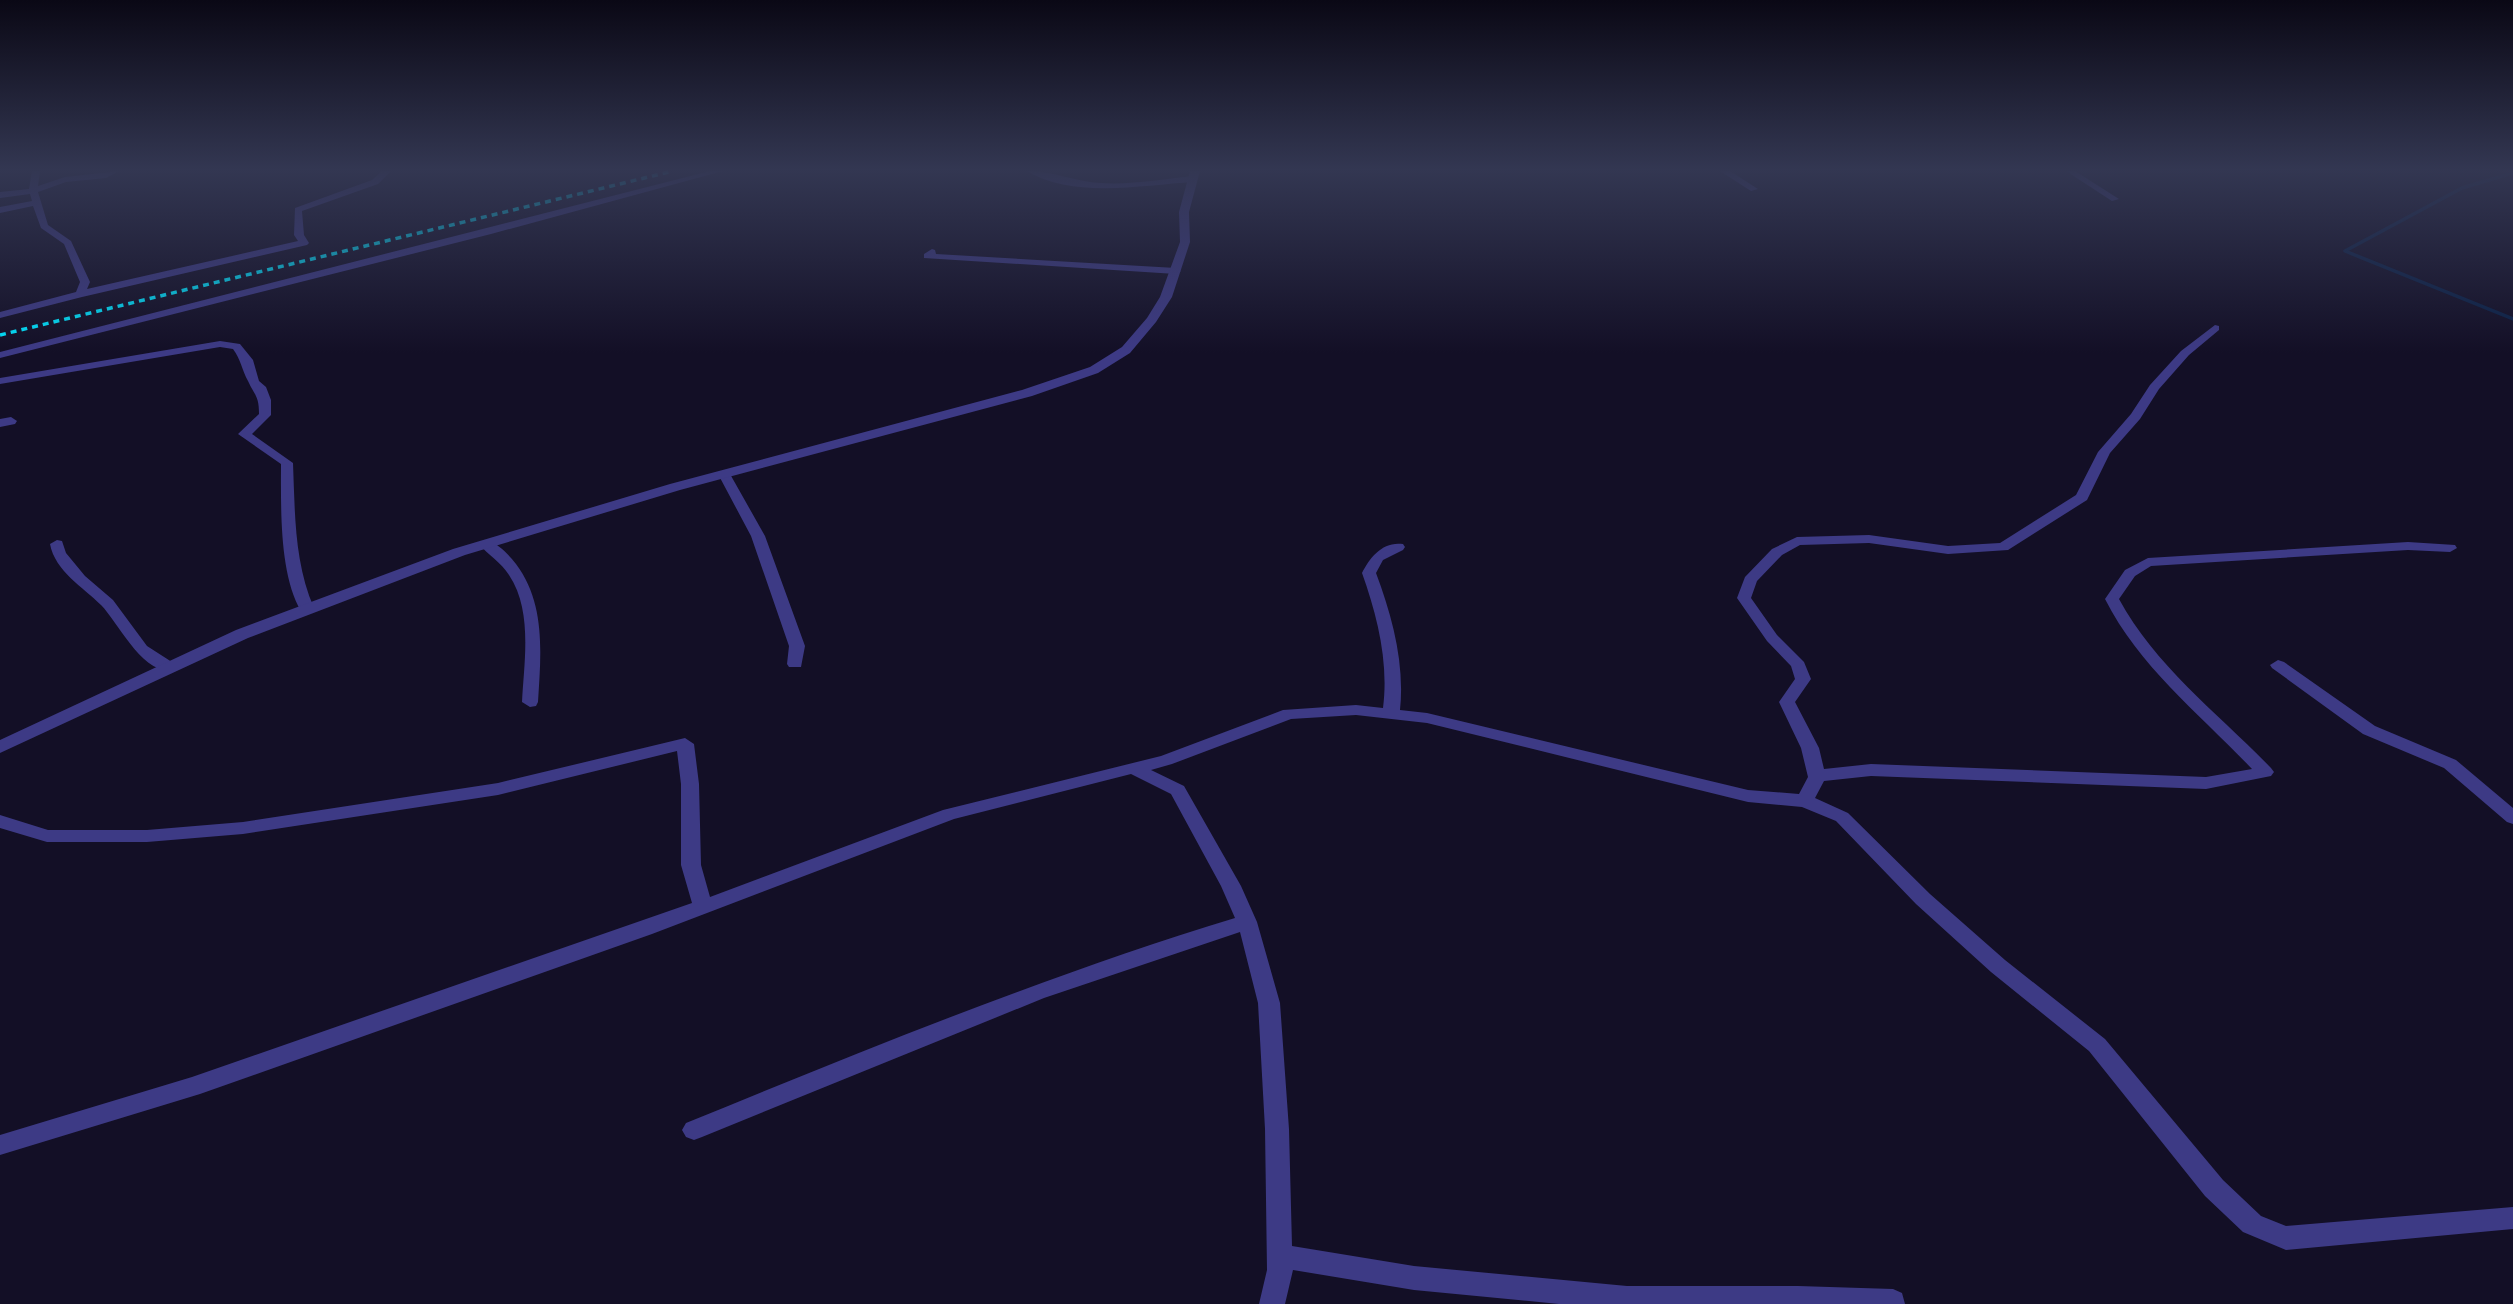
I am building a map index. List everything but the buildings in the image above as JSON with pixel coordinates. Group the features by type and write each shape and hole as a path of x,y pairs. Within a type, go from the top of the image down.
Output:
{"street":[{"path":"52,232 68,243 86,282 80,294"},
{"path":"0,316 80,294 304,243 299,232"},
{"path":"3,355 489,232"},
{"path":"0,747 169,667 306,608 486,544 724,474 1015,396 1094,370 1126,350 1153,320 1177,271 1185,242 1185,232"},
{"path":"932,252 927,256 1177,271"},
{"path":"1805,801 1817,777 1810,748 1787,702 1803,679 1798,665 1772,638 1744,598 1751,580 1777,552 1797,541 1869,539 1948,550 2003,547 2082,497 2104,452 2136,416 2154,387 2185,354 2215,328"},
{"path":"0,381 220,344 236,346 247,360 254,382 260,387 265,400 265,415 244,434 287,463 288,529 299,592 306,608"},
{"path":"724,474 758,536 797,646 795,664"},
{"path":"57,544 59,554 80,579 108,603 141,649 169,667"},
{"path":"486,544 501,554 517,574 533,615 530,702"},
{"path":"1817,777 1835,772 1871,770 2206,783 2265,772 2148,653 2121,620 2112,599 2130,573 2148,562 2408,546 2450,548"},
{"path":"1391,714 1394,699 1383,608 1369,573 1377,558 1398,547"},
{"path":"2278,665 2369,730 2450,764 2513,818"},
{"path":"0,1145 192,1087 703,907 950,814 1166,760 1289,714 1356,710 1427,718 1748,796 1805,801 1842,817 1923,900 2097,1045 2214,1188 2252,1224 2286,1238 2512,1217"},
{"path":"0,821 47,836 147,836 243,828 498,789 685,744 690,784 691,865 703,907"},
{"path":"1133,768 1178,790 1231,886 1247,922 1269,1003 1277,1129 1280,1256 1280,1270 1272,1304"},
{"path":"694,1130 840,1068 1178,942 1247,922"},
{"path":"1280,1256 1414,1278 1627,1298 1893,1301"}],"waterway":[{"path":"2381,232 2345,251 2513,319"}],"railway":[{"path":"0,335 423,232"}]}
